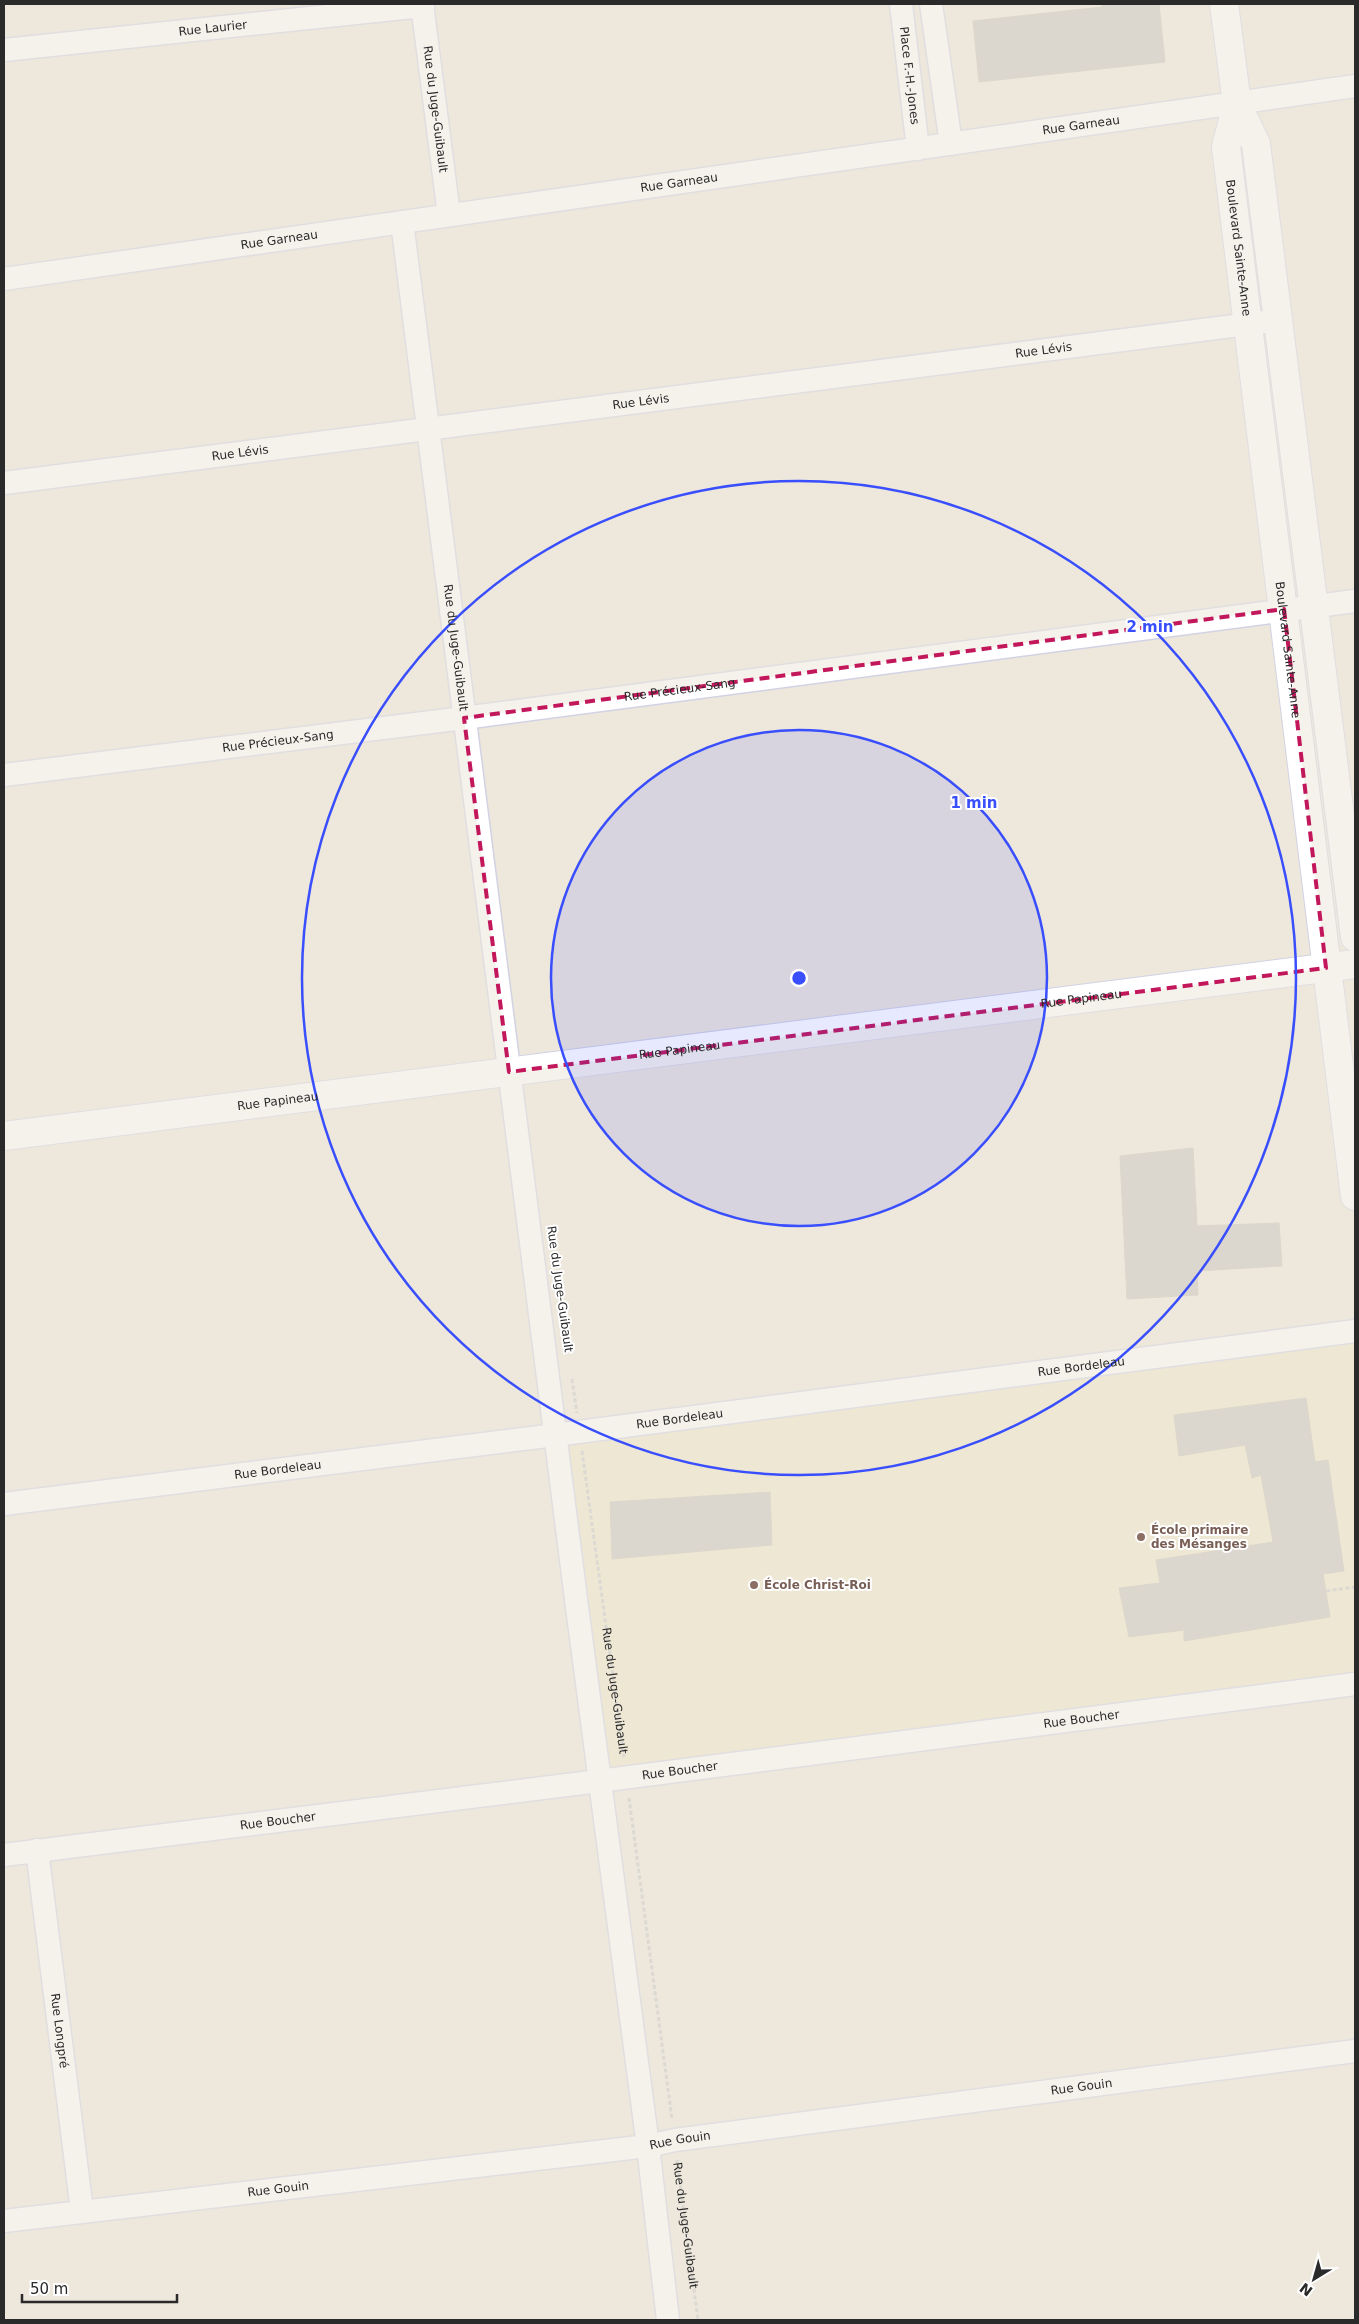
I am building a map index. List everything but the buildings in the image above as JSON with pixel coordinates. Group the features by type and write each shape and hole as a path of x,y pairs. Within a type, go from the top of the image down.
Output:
{"street":[{"name":"Place F.-H.-Jones","path":"901,4 918,149"},
{"path":"931,4 951,144"},
{"name":"Rue Laurier","path":"4,50 422,5"},
{"name":"Rue du Juge-Guibault","path":"422,5 450,216"},
{"name":"Boulevard Sainte-Anne","path":"1224,6 1237,104 1256,144 1280,320 1355,937"},
{"name":"Rue Garneau","path":"4,279 1355,86"},
{"name":"Boulevard Sainte-Anne","path":"1237,104 1226,147 1246,324 1284,610 1355,1196"},
{"name":"Rue du Juge-Guibault","path":"402,222 599,1781 648,2146 668,2320"},
{"name":"Rue Lévis","path":"4,482 1280,320"},
{"name":"Rue Précieux-Sang","path":"4,774 464,718 1355,601"},
{"name":"Rue Papineau","path":"4,1136 1355,964"},
{"name":"Rue Bordeleau","path":"4,1504 579,1432 1355,1331"},
{"name":"Rue Boucher","path":"4,1854 599,1781 1355,1684"},
{"name":"Rue Longpré","path":"37,1850 82,2211"},
{"name":"Rue Gouin","path":"4,2222 82,2211 648,2146 675,2140 1355,2051"}],"path":[{"name":"Rue du Juge-Guibault","path":"571,1374 624,1759"},
{"path":"1326,1591 1355,1586"},
{"name":"Rue du Juge-Guibault","path":"628,1789 698,2320"}],"highlighted area":[{"path":"1284,609 1326,968 509,1072 464,718"}],"shaded area":[{"path":"1355,1331 1355,1684 599,1781 555,1435"}],"place":[{"name":"École primaire des Mésanges","path":"1141,1537"},
{"name":"École Christ-Roi","path":"754,1585"}]}
